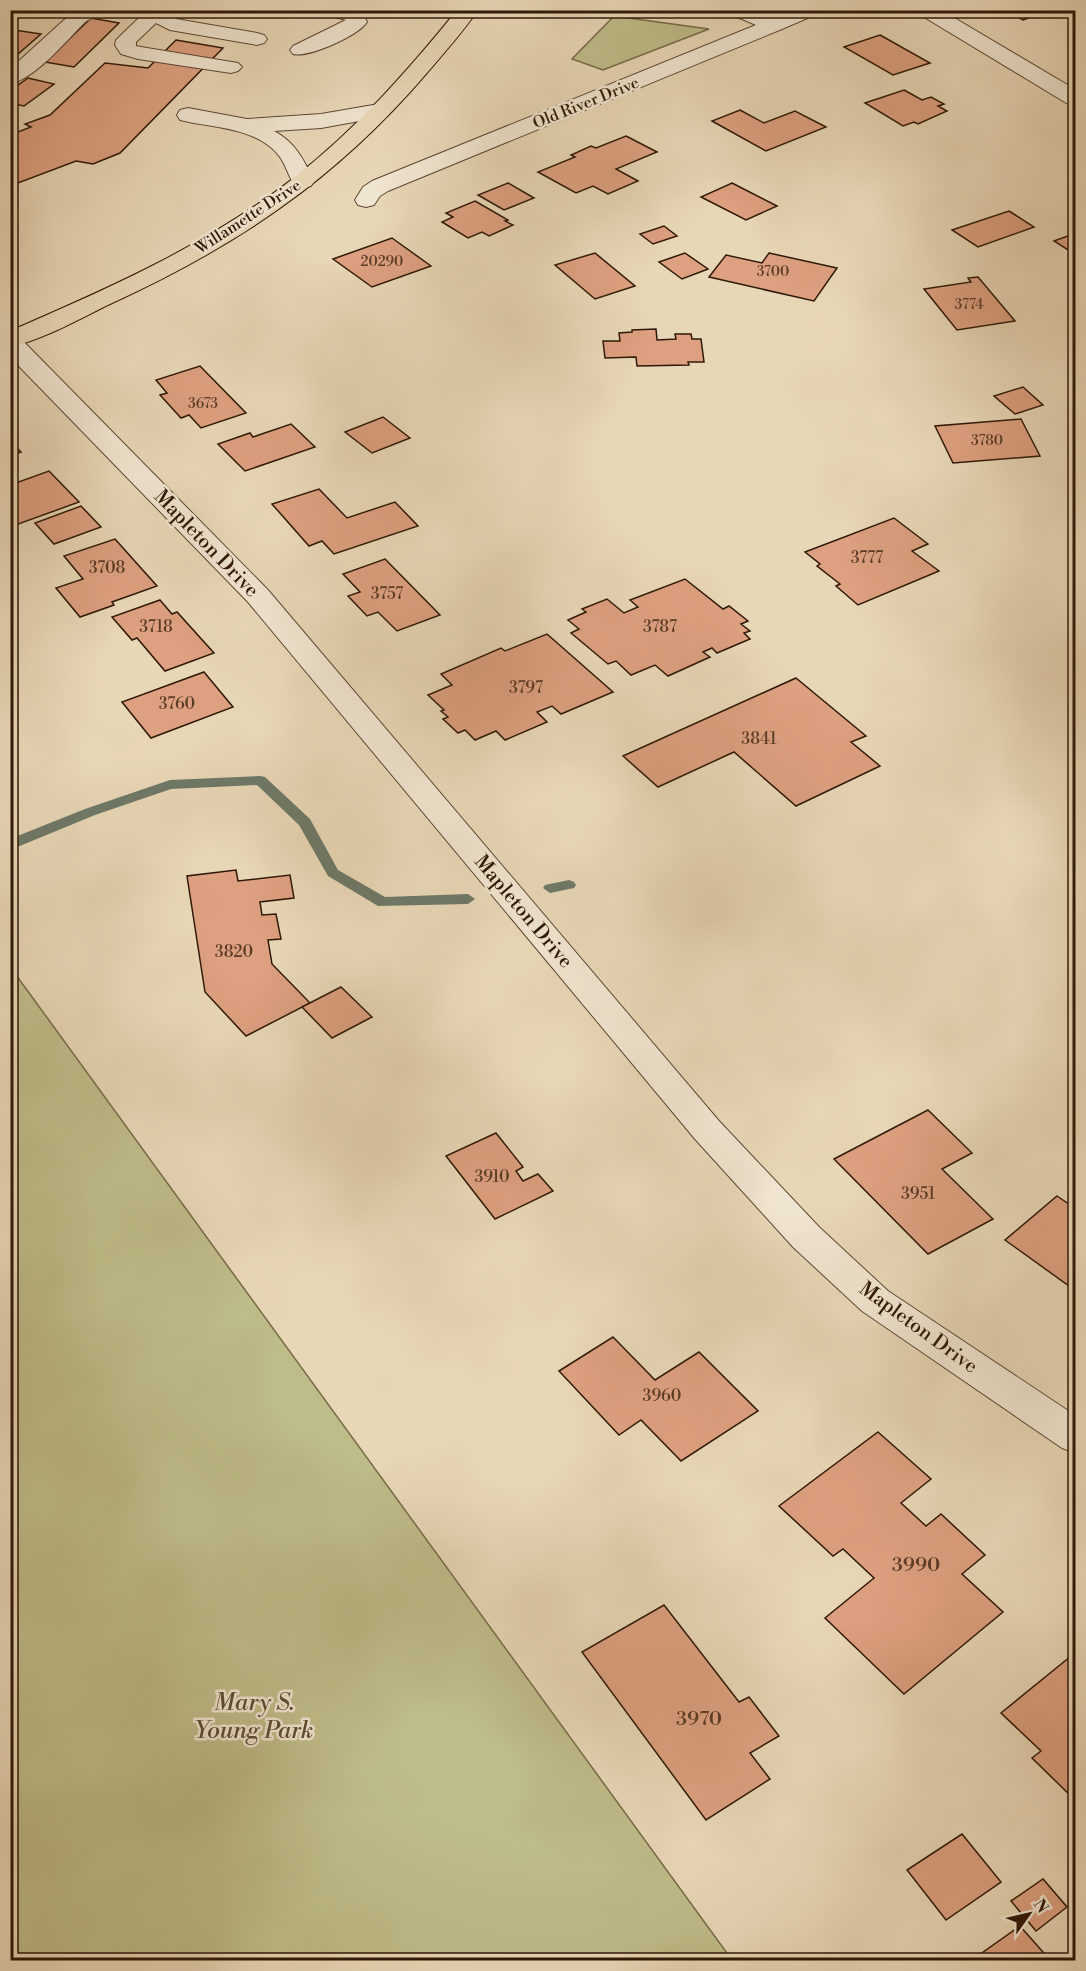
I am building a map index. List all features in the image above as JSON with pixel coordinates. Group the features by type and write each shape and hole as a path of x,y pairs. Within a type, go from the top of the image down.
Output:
{"main road":[{"name":"Willamette Drive","path":"10,341 128,288 259,214 303,182 355,136 468,10"}],"street":[{"path":"10,78 22,70 81,15 99,10"},
{"path":"300,50 333,36 357,22 355,16 332,10"},
{"path":"737,10 775,25"},
{"name":"Old River Drive","path":"366,200 371,192 380,186 810,10"},
{"path":"926,10 1076,99"},
{"path":"231,67 138,53 128,50 125,45 126,40 153,12 170,24 257,39"},
{"path":"1052,85 1076,77"},
{"path":"188,115 247,126 321,121 379,111"},
{"path":"247,126 280,142 291,153 303,182"},
{"name":"Mapleton Drive","path":"10,341 258,596 707,1130 806,1237 875,1301 1076,1437"}],"green space":[{"path":"614,16 709,29 603,70 572,59"},
{"name":"Mary S. Young Park","path":"11,968 732,1960 11,1960"}],"building":[{"path":"289,10 333,10 328,16"},
{"path":"1005,10 1051,10 1023,20 1014,15 1011,16 1004,12"},
{"path":"91,18 119,23 74,67 45,62"},
{"path":"14,30 41,34 10,61 10,32"},
{"path":"880,35 930,63 893,75 844,47"},
{"path":"176,40 223,48 120,153 93,164 76,161 10,186 10,135 31,127 25,124 50,115 105,63 148,68"},
{"path":"28,78 54,84 24,106 10,103 10,91"},
{"path":"904,90 922,100 931,97 944,104 938,106 947,111 918,124 914,122 903,126 865,103"},
{"path":"740,110 764,123 795,111 826,127 766,151 712,121"},
{"path":"626,136 657,152 616,169 638,181 608,194 593,186 576,193 538,172 575,157 571,155 591,146 596,148"},
{"path":"508,183 534,198 504,210 478,195"},
{"path":"732,183 777,206 746,220 701,197"},
{"path":"475,201 513,225 489,236 482,232 468,238 442,222 453,217 446,213"},
{"path":"1009,211 1034,227 978,247 952,230"},
{"path":"664,226 677,236 653,244 640,234"},
{"path":"1076,233 1076,255 1054,241"},
{"path":"392,238 431,266 372,287 333,259"},
{"path":"595,253 635,286 595,299 555,265"},
{"path":"685,253 708,269 682,279 659,262"},
{"path":"769,253 837,268 814,301 709,277 726,255 762,263"},
{"path":"978,277 1015,321 957,330 924,289 971,282 968,278"},
{"path":"656,329 657,340 676,339 675,334 691,334 692,339 701,339 704,362 688,362 689,365 637,366 636,357 605,358 603,341 620,341 619,333 632,332 632,330"},
{"path":"200,366 246,413 201,428 189,415 181,418 160,395 167,393 156,380"},
{"path":"1023,387 1043,405 1015,414 994,396"},
{"path":"383,417 410,438 372,453 345,432"},
{"path":"1021,419 1040,456 953,463 935,426"},
{"path":"291,424 315,447 245,471 218,444 250,433 253,437"},
{"path":"10,440 21,452 10,455"},
{"path":"49,471 79,502 10,527 10,485"},
{"path":"319,489 347,518 395,502 418,526 334,554 322,541 309,546 272,504"},
{"path":"81,506 101,527 54,544 35,523"},
{"path":"894,518 928,544 912,551 939,571 858,605 836,586 840,584 817,566 820,564 805,552"},
{"path":"115,539 157,586 112,602 114,605 80,617 56,588 83,579 64,556"},
{"path":"385,559 440,615 397,631 378,612 367,616 348,596 360,592 343,574"},
{"path":"685,579 723,609 729,606 748,621 741,624 750,631 744,633 750,639 717,653 712,648 703,652 710,657 668,676 655,665 631,675 616,661 608,664 571,633 579,629 568,620 586,612 582,609 607,599 624,613 638,607 630,600"},
{"path":"160,600 172,614 177,612 214,653 165,671 137,638 132,640 112,617"},
{"path":"547,634 613,692 561,714 552,706 537,712 547,722 505,740 496,731 475,740 465,730 458,733 443,719 448,717 441,711 444,710 428,695 452,685 441,674 501,648 505,651"},
{"path":"204,672 233,707 151,738 122,702"},
{"path":"796,678 866,736 851,742 880,766 796,806 734,752 658,787 623,756"},
{"path":"236,870 238,881 290,875 294,898 260,902 262,915 276,914 281,939 268,940 272,964 310,1003 246,1036 205,992 187,876"},
{"path":"341,987 372,1017 332,1038 302,1007"},
{"path":"928,1110 972,1153 942,1169 993,1219 928,1254 834,1159"},
{"path":"496,1133 523,1167 516,1171 523,1181 538,1174 553,1191 495,1219 446,1156"},
{"path":"1057,1196 1076,1209 1076,1291 1005,1240"},
{"path":"613,1337 655,1380 699,1352 758,1411 681,1461 641,1420 619,1435 559,1371"},
{"path":"878,1432 931,1479 901,1503 926,1526 941,1514 985,1555 962,1574 1003,1612 904,1694 825,1618 874,1578 843,1549 833,1556 779,1506"},
{"path":"664,1605 739,1702 749,1697 779,1736 750,1753 770,1779 706,1820 582,1652"},
{"path":"1076,1652 1076,1801 1032,1758 1041,1751 1001,1713"},
{"path":"962,1834 1001,1882 946,1920 907,1870"},
{"path":"1043,1879 1067,1907 1036,1931 1011,1901"},
{"path":"1020,1926 1050,1960 972,1960"}],"waterway":[{"path":"10,845 90,812 170,785 260,780 305,822 333,873 383,902 468,899"},
{"path":"550,888 569,885"}]}
